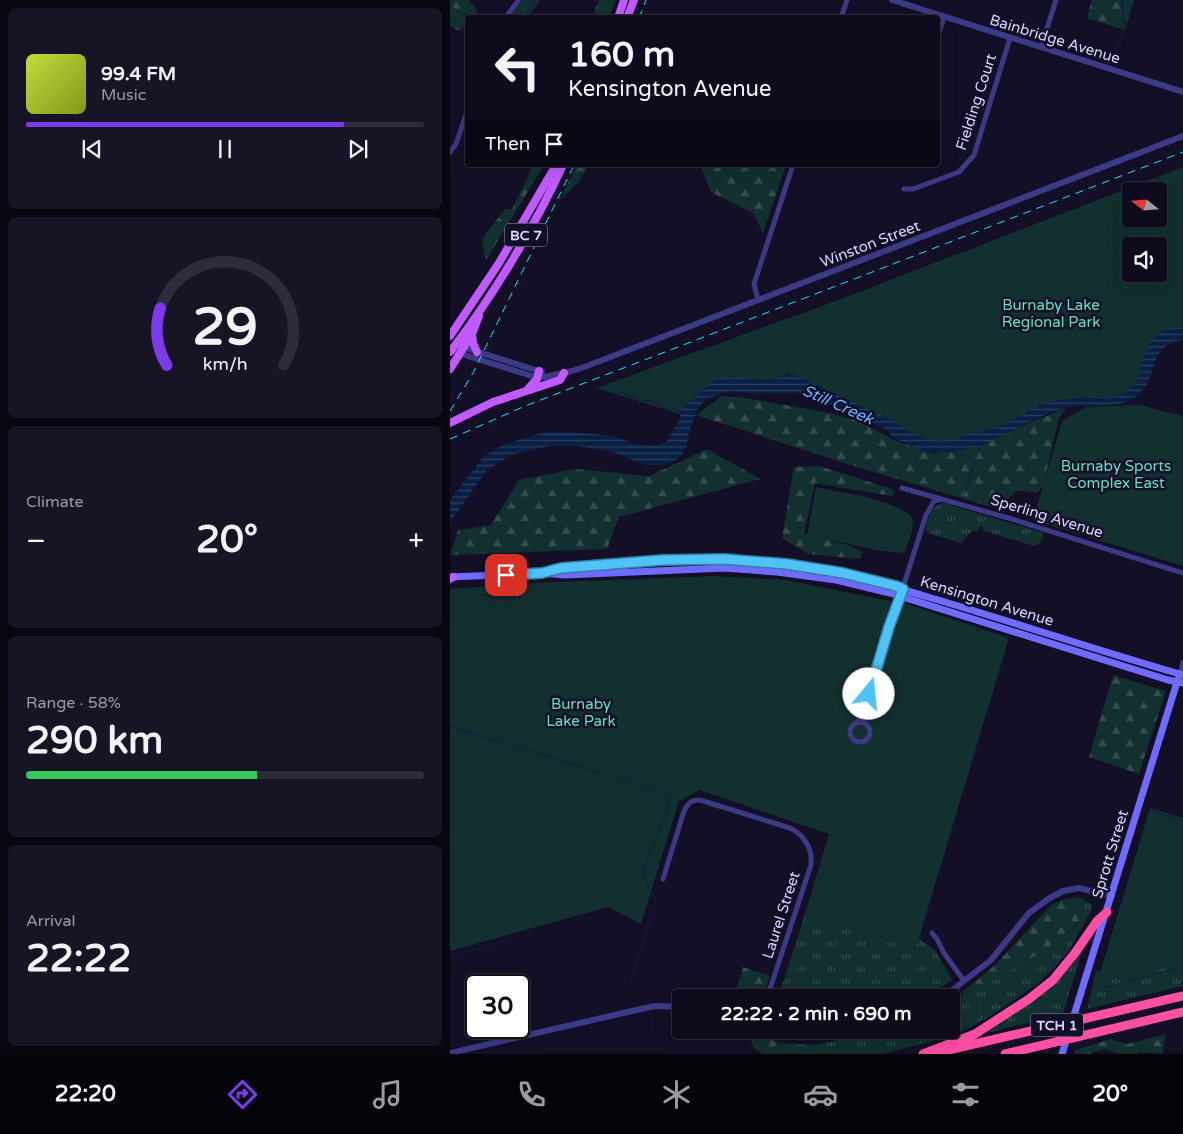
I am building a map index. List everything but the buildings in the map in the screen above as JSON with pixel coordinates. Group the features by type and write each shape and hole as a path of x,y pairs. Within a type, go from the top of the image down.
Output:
{"highway":[{"path":"923,1054 975,1034 1029,999 1053,980 1097,921 1106,912"},
{"name":"TCH 1","path":"931,1054 1183,996"},
{"name":"TCH 1","path":"1005,1054 1183,1012"}],"main road":[{"path":"619,15 624,0"},
{"path":"628,15 634,0"},
{"name":"BC 7","path":"450,336 500,263 555,167"},
{"name":"BC 7","path":"451,348 485,303 515,254 562,167"},
{"path":"450,369 472,334 485,303"},
{"path":"472,334 473,344 477,352"},
{"path":"450,423 493,402 560,380 564,373"},
{"path":"528,389 538,374"},
{"name":"Kensington Avenue","path":"542,573 561,568 663,560 724,559 787,564 864,578 1181,674"},
{"name":"Kensington Avenue","path":"451,578 542,573 565,575 724,568 777,572 836,580 870,587 1180,682"},
{"name":"Sprott Street","path":"1062,1054 1181,674"}],"street":[{"path":"507,15 519,0"},
{"path":"842,15 846,0"},
{"name":"Bainbridge Avenue","path":"892,0 938,15"},
{"path":"1041,47 1056,0"},
{"name":"Bainbridge Avenue","path":"940,16 1183,92"},
{"path":"940,30 944,17"},
{"name":"Fielding Court","path":"904,190 913,189 959,172 974,156 1010,38"},
{"path":"450,152 456,144 465,118"},
{"name":"Winston Street","path":"564,373 668,336 1183,136"},
{"path":"758,300 754,284 792,167"},
{"path":"451,348 510,370 538,374"},
{"path":"462,351 477,352 545,377 564,373"},
{"name":"Sperling Avenue","path":"902,488 944,499 1183,573"},
{"path":"864,710 870,731 869,737 864,742 858,742 852,738 850,732 852,726 857,723 864,710 926,515 934,501 944,499"},
{"name":"Sprott Street","path":"1181,674 1183,662"},
{"path":"857,723 863,723 868,726"},
{"name":"Laurel Street","path":"663,879 684,811 693,800 700,800 790,828 800,834 811,854 811,865 770,989"},
{"path":"954,989 991,960 1029,913 1048,899 1063,891 1079,888 1112,896"},
{"path":"932,933 964,981"},
{"path":"450,1054 645,1008 672,1007"}],"green space":[{"path":"450,0 469,0 478,11 474,15 465,15 465,25 460,31 450,26"},
{"path":"523,0 540,0 529,15 511,15"},
{"path":"599,0 616,0 610,15 593,15"},
{"path":"1092,0 1134,0 1125,30 1087,18"},
{"path":"531,167 543,167 486,260 482,239 505,209 512,209"},
{"path":"576,167 588,167 578,183 560,200"},
{"path":"701,167 785,167 763,233 753,213 711,192"},
{"name":"Burnaby Lake Regional Park","path":"1183,167 1183,331 1168,333 1129,392 1103,398 1053,403 1002,427 946,445 912,436 797,380 718,383 680,414 596,388 833,302 1122,191 1122,228 1168,228 1168,182 1144,182"},
{"path":"722,396 745,398 830,413 858,421 899,442 933,454 971,447 1066,408 1059,418 1043,486 1037,493 1017,490 1009,498 1005,511 847,464 696,415"},
{"name":"Burnaby Sports Complex East","path":"1140,405 1183,416 1183,566 1033,520 1062,421 1086,407"},
{"path":"707,449 760,479 619,517 607,549 450,555 458,530 491,525 519,480 575,469 649,476"},
{"path":"819,466 889,488 896,492 892,496 815,483 804,534 848,545 863,552 860,559 808,554 782,538 794,467"},
{"path":"816,487 879,501 902,510 912,517 912,531 905,553 881,551 807,535"},
{"path":"943,503 1044,533 1041,542 1034,546 984,531 981,525 978,531 971,532 961,543 928,533 925,529 931,513 935,507"},
{"name":"Burnaby Lake Park","path":"714,576 786,580 910,605 1009,638 916,948 805,914 829,834 700,790 679,801 641,924 608,907 450,951 450,589 530,583"},
{"path":"1113,675 1166,691 1139,774 1089,757"},
{"path":"1150,808 1183,818 1183,963 1097,983"},
{"path":"1183,893 1183,986 1087,1009 1096,971 1114,975"},
{"path":"1080,897 1091,904 1092,909 1069,951 1041,981 1000,1010 960,1032 960,1001 964,990 976,981 976,985 981,988 1063,937 1078,924 1082,905 1064,899"},
{"path":"1064,899 1072,900 1087,908 1082,918 1071,929 1057,941 1024,963 981,988 975,985 976,981 995,965 1051,905"},
{"path":"805,914 916,948 919,939 936,951 952,980 939,989 781,989"},
{"path":"1083,948 1063,1014 987,1033 987,1030 1026,1004"},
{"path":"743,967 770,976 766,989 736,989"},
{"path":"1166,1034 1162,1054 1140,1052 1136,1054 1121,1054 1105,1049 1089,1054 1074,1054 1076,1050 1111,1039 1127,1044"},
{"path":"751,1039 768,1039 781,1043 776,1054 763,1054 753,1047"},
{"path":"843,1039 939,1039 883,1054 776,1054 781,1043 816,1045"}],"water":[{"name":"Still Creek","path":"1173,328 1183,328 1183,340 1162,349 1147,384 1131,400 1124,403 1074,407 1056,411 985,443 979,451 978,446 951,453 925,452 892,437 886,429 860,419 811,395 788,393 755,394 732,391 708,398 698,408 689,432 686,448 680,457 672,462 662,465 646,465 609,451 578,446 550,446 513,454 487,470 450,522 450,500 484,456 503,445 544,432 573,432 612,436 636,444 655,446 667,441 681,417 679,411 706,387 726,377 772,380 786,373 793,374 894,421 921,437 933,441 956,440 962,437 964,433 966,435 972,434 1002,425 1048,402 1113,396 1129,390 1136,383 1152,339"}],"waterway":[{"path":"525,15 536,0"},
{"path":"1116,54 1124,28 1122,0"},
{"path":"1125,25 1135,0"},
{"path":"450,7 465,15"},
{"path":"1157,178 1159,182"},
{"path":"610,388 617,394 623,393 638,400 652,401 665,408 679,411"},
{"path":"963,497 979,451"},
{"path":"450,726 601,773"},
{"path":"612,776 671,796 667,812 643,871 655,902 630,984"},
{"path":"1152,811 1183,821"},
{"path":"450,956 511,940"},
{"path":"1102,988 1183,967"}],"railway":[{"path":"640,15 646,0"},
{"path":"450,439 525,406 1183,152"},
{"path":"450,411 473,373 573,167"}],"route":[{"path":"506,575 542,573 561,568 663,560 724,559 787,564 843,573 896,586 903,589 889,627 869,694"}]}
